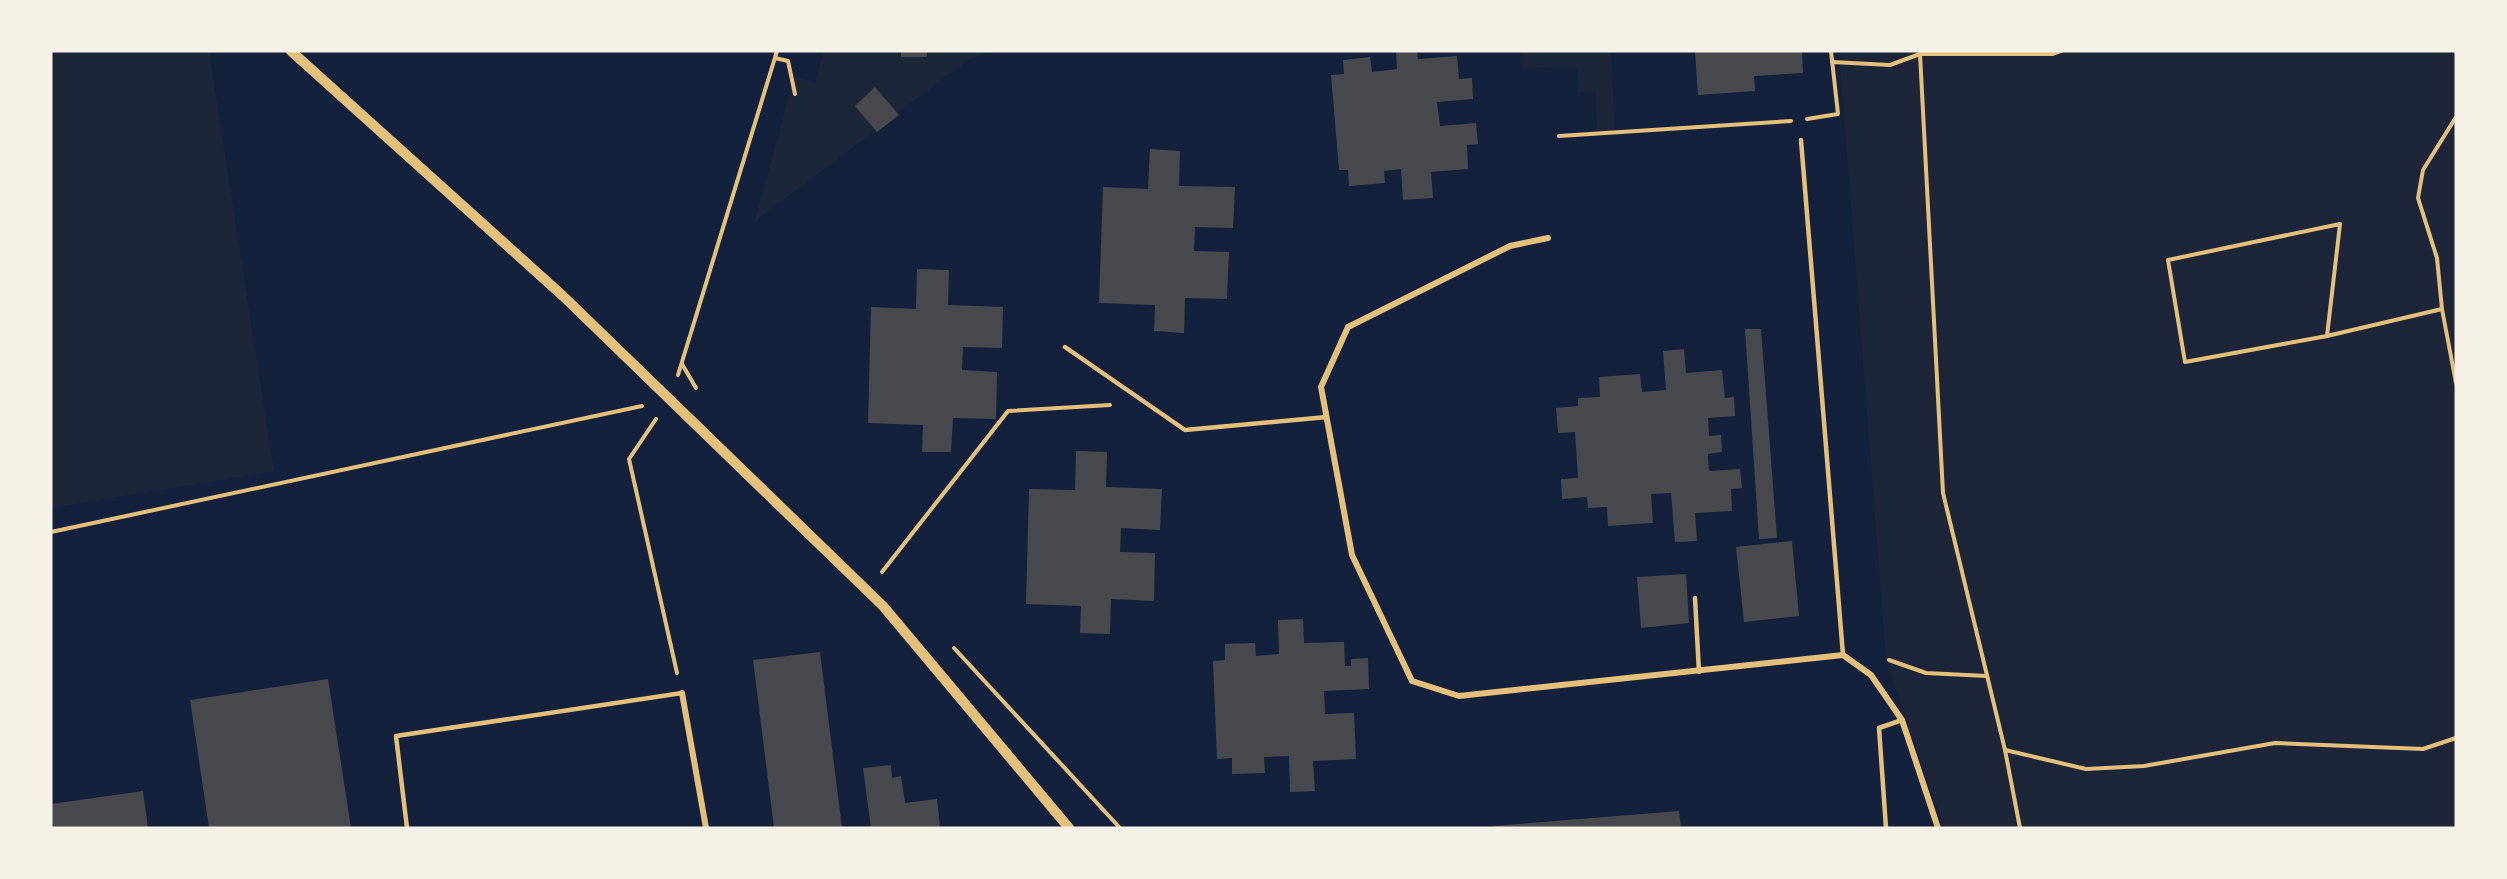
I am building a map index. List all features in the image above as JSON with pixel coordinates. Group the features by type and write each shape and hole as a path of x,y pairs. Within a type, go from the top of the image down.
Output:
{"street":[{"path":"291,51 563,296 883,606 1069,828"},
{"path":"1548,238 1510,246 1348,327 1321,387 1352,555 1412,681 1459,696 1844,655 1871,675 1902,720 1938,828"},
{"path":"682,693 705,828"}],"lane":[{"path":"1800,140 1844,655"},
{"path":"1065,347 1185,430 1327,417"},
{"path":"1695,598 1699,672"},
{"path":"407,828 396,736 682,693"},
{"path":"1886,828 1879,728 1902,720"}],"path":[{"path":"682,693 628,459 669,400 777,51"},
{"path":"1558,136 1799,120 1838,114 1831,51"},
{"path":"1832,62 1890,65 1920,54 2053,54 2061,51"},
{"path":"1920,54 1943,493 2005,750 2020,828"},
{"path":"775,58 788,61 795,94"},
{"path":"2456,117 2423,171 2418,198 2437,258 2442,309 2456,382"},
{"path":"2327,336 2340,224 2168,260 2185,362 2327,336 2442,309"},
{"path":"51,532 669,400"},
{"path":"882,572 1008,411 1146,403"},
{"path":"1844,655 1880,657 1926,673 1987,676"},
{"path":"2005,750 2086,770 2144,766 2275,743 2423,749 2456,738"}],"shaded area":[{"path":"51,51 209,51 274,471 51,508"},
{"path":"824,51 990,51 968,60 755,221 794,77 815,82"},
{"path":"1522,51 1611,51 1615,132 1597,133 1596,92 1578,93 1577,66 1523,68"},
{"path":"1839,51 2456,51 2456,828 1944,828 1886,659"}],"building":[{"path":"901,51 927,51 927,57 901,57"},
{"path":"1396,51 1417,51 1418,59 1457,56 1459,79 1472,78 1473,99 1437,102 1440,126 1476,123 1478,144 1467,145 1468,169 1431,172 1433,198 1403,200 1401,169 1384,171 1385,183 1349,186 1348,170 1339,170 1331,75 1344,74 1343,60 1370,57 1372,72 1397,69"},
{"path":"1695,51 1802,51 1803,73 1754,76 1755,91 1698,95"},
{"path":"875,87 899,115 877,132 855,106"},
{"path":"1150,149 1180,151 1179,186 1235,187 1233,228 1195,227 1194,251 1229,252 1227,299 1185,298 1184,333 1154,331 1155,305 1099,303 1103,187 1148,189"},
{"path":"917,269 949,270 948,305 1003,307 1002,348 963,347 962,370 997,372 996,419 953,418 951,452 922,452 923,425 868,423 871,307 916,309"},
{"path":"1745,329 1761,329 1777,538 1759,539"},
{"path":"1684,349 1686,373 1722,370 1725,398 1734,397 1735,416 1708,418 1709,436 1721,435 1722,452 1708,454 1709,471 1740,469 1742,488 1731,489 1732,511 1695,513 1697,541 1675,542 1671,493 1651,494 1653,523 1608,526 1607,507 1588,508 1587,497 1562,499 1561,479 1578,478 1575,432 1558,433 1556,408 1578,406 1578,398 1600,397 1599,377 1640,374 1642,392 1666,390 1663,351"},
{"path":"1076,451 1107,452 1106,487 1162,489 1160,530 1121,528 1120,552 1155,553 1154,601 1111,599 1110,634 1080,633 1081,606 1026,604 1029,489 1075,490"},
{"path":"1792,541 1799,616 1744,622 1736,547"},
{"path":"1686,574 1689,623 1641,628 1637,577"},
{"path":"1303,619 1304,643 1344,642 1345,666 1351,666 1351,659 1368,658 1369,689 1324,691 1325,714 1354,713 1356,759 1313,761 1315,791 1290,792 1289,756 1264,757 1265,773 1232,774 1232,758 1217,759 1213,661 1225,660 1225,644 1255,643 1256,656 1279,654 1278,620"},
{"path":"820,652 842,828 774,828 753,660"},
{"path":"328,679 351,828 209,828 190,700"},
{"path":"891,765 892,778 901,776 905,803 937,799 940,828 871,828 863,768"},
{"path":"143,791 148,828 51,828 51,804"},
{"path":"1679,811 1681,828 1495,828 1494,826"}]}
